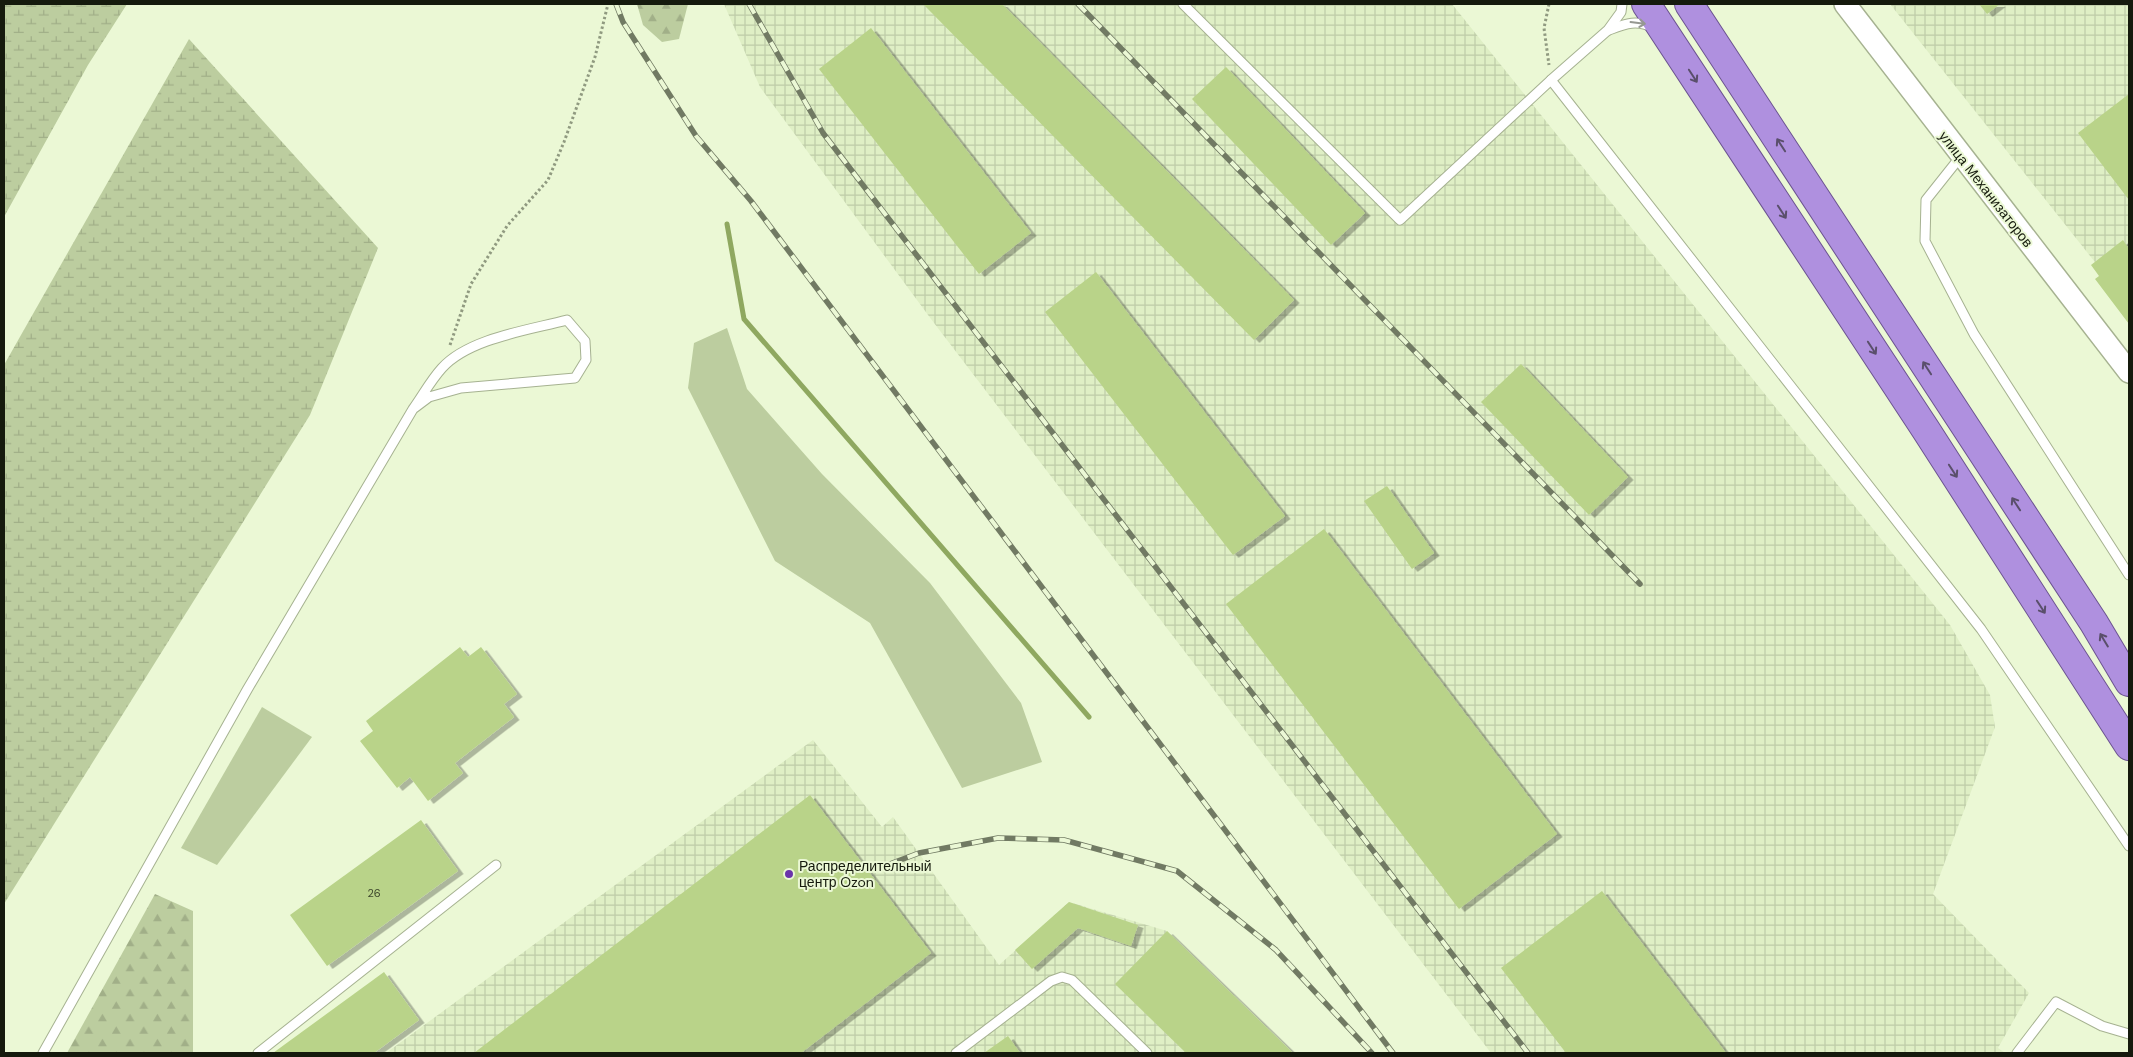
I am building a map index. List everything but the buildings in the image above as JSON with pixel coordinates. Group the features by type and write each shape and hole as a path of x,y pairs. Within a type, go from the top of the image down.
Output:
{"highway":[{"path":"1646,4 1921,422 2129,746"},
{"path":"1691,5 2094,623 2129,682"}],"street":[{"name":"улица Механизаторов","path":"1845,4 2129,372"}],"lane":[{"path":"1182,4 1400,220 1551,80 1608,30 1621,12 1622,4"},
{"path":"1608,30 1629,22 1646,24 1666,35"},
{"path":"1551,80 1981,629 2129,846"},
{"path":"1961,156 1926,200 1926,241 1974,334 2129,576"},
{"path":"43,1053 247,690 413,409 443,367 464,351 491,340 567,320 586,341 586,360 575,378 461,388 429,398 413,409"},
{"path":"258,1053 496,865"},
{"path":"956,1053 1051,981 1062,977 1072,980 1147,1053"},
{"path":"2017,1053 2056,1002 2102,1026 2129,1034"}],"path":[{"path":"443,367 472,284 506,226 548,180 596,57 608,4"},
{"path":"1549,4 1544,28 1551,80"}],"shaded area":[{"path":"724,4 1452,4 1950,625 1990,695 1995,727 1933,894 2029,993 1998,1048 2005,1053 1491,1053 931,319 760,87"},
{"path":"1890,4 2129,4 2129,305"},
{"path":"813,740 882,827 893,817 999,965 1069,902 1167,931 1292,1053 386,1053"}],"green space":[{"path":"4,4 127,4 88,65 4,217"},
{"path":"637,4 688,4 679,39 662,42 643,25"},
{"path":"189,39 378,248 310,415 4,904 4,365"},
{"path":"727,328 747,389 822,474 930,583 1021,703 1042,762 962,788 870,623 775,561 688,388 694,343"},
{"path":"262,707 312,737 217,865 181,848"},
{"path":"155,894 193,911 193,1053 67,1053"}],"waterway":[{"path":"727,224 744,319 1089,717"}],"railway":[{"path":"616,4 623,22 696,136 751,201 1393,1053"},
{"path":"749,4 823,133 1528,1053"},
{"path":"1078,4 1640,584"},
{"path":"887,865 919,853 998,838 1064,840 1177,871 1276,950 1372,1053"}],"place":[{"name":"Распределительный центр Ozon","path":"789,874"}]}
